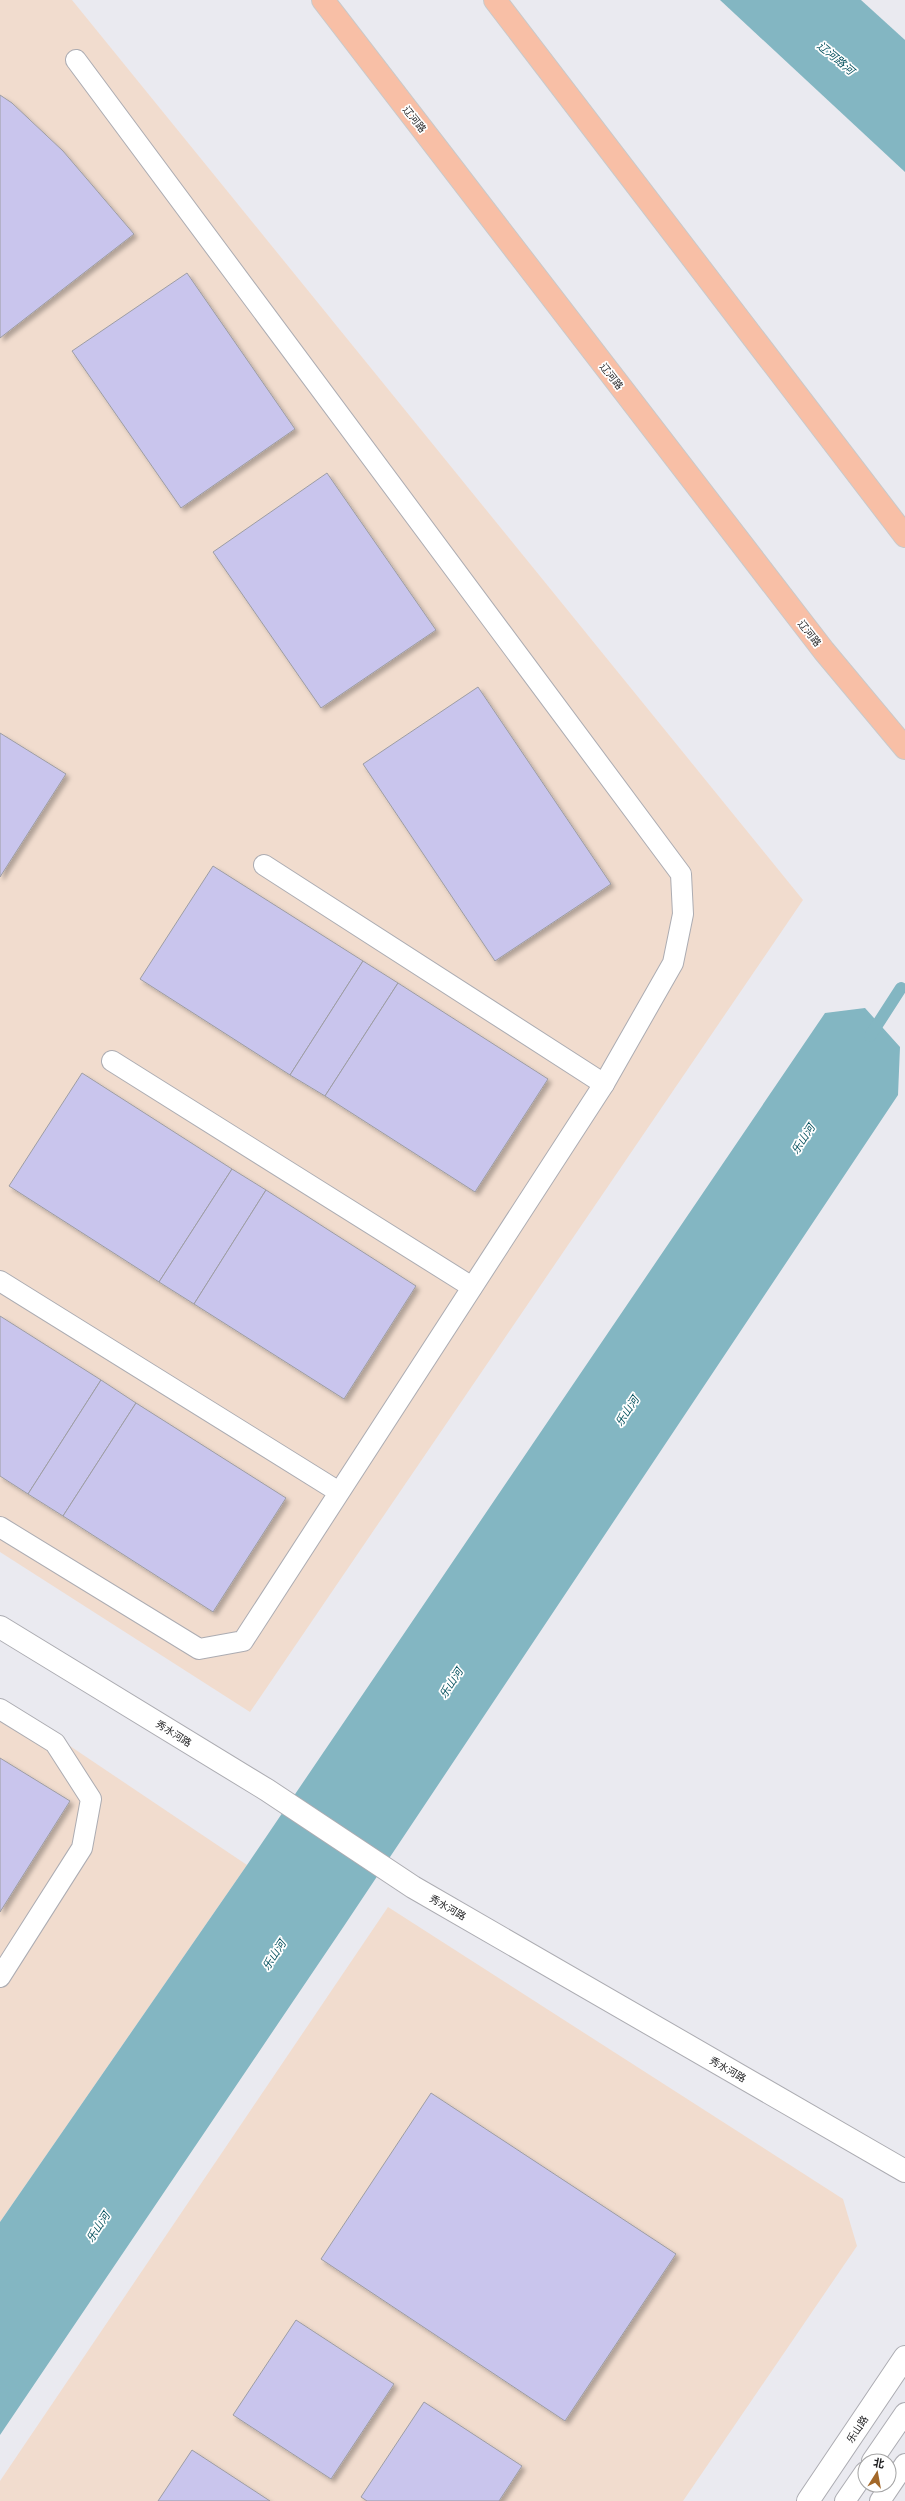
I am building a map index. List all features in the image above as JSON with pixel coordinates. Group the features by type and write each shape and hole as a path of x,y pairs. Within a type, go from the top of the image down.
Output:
{"main road":[{"name":"辽河路","path":"323,0 819,645 905,748"},
{"path":"495,0 905,536"}],"street":[{"name":"秀水河路","path":"0,1627 267,1790 413,1887 905,2171"},
{"name":"乐山路","path":"808,2501 905,2357"}],"lane":[{"path":"0,1527 199,1649 243,1641 604,1084 673,963 684,914 681,874 76,60"},
{"path":"264,865 604,1084"},
{"path":"112,1061 472,1287"},
{"path":"0,1281 339,1492"},
{"path":"0,1708 55,1743 91,1798 82,1848 0,1977"},
{"path":"878,2453 905,2413"},
{"path":"880,2501 905,2464"},
{"path":"845,2501 857,2484"}],"shaded area":[{"path":"0,0 72,0 803,900 250,1712 0,1552"},
{"path":"0,1699 247,1865 0,2222"},
{"path":"388,1907 843,2199 857,2246 683,2501 0,2501 0,2481"}],"water":[{"name":"辽河路河","path":"720,0 861,0 905,40 905,172"},
{"path":"865,1008 900,1047 898,1095 344,1926 0,2435 0,2222 247,1865 825,1013"}],"building":[{"path":"0,95 12,103 63,151 134,234 0,338"},
{"path":"187,273 295,429 181,508 72,351"},
{"path":"327,473 436,630 321,708 213,552"},
{"path":"478,687 611,884 495,961 363,764"},
{"path":"0,733 66,774 0,877"},
{"path":"213,866 363,961 290,1075 140,979"},
{"path":"363,961 398,983 325,1096 290,1075"},
{"path":"398,983 548,1079 475,1192 325,1096"},
{"path":"82,1073 232,1169 159,1282 9,1186"},
{"path":"232,1169 266,1190 194,1304 159,1282"},
{"path":"266,1190 416,1286 344,1399 194,1304"},
{"path":"0,1316 101,1380 28,1494 0,1476"},
{"path":"101,1380 136,1403 63,1516 28,1494"},
{"path":"136,1403 286,1498 213,1612 63,1516"},
{"path":"0,1758 70,1801 0,1912"},
{"path":"431,2093 676,2254 565,2421 321,2259"},
{"path":"296,2320 394,2384 331,2479 233,2415"},
{"path":"424,2402 522,2466 499,2501 367,2501 361,2497"},
{"path":"192,2450 270,2501 158,2501"}],"waterway":[{"name":"乐山河","path":"870,1036 901,988"}]}
